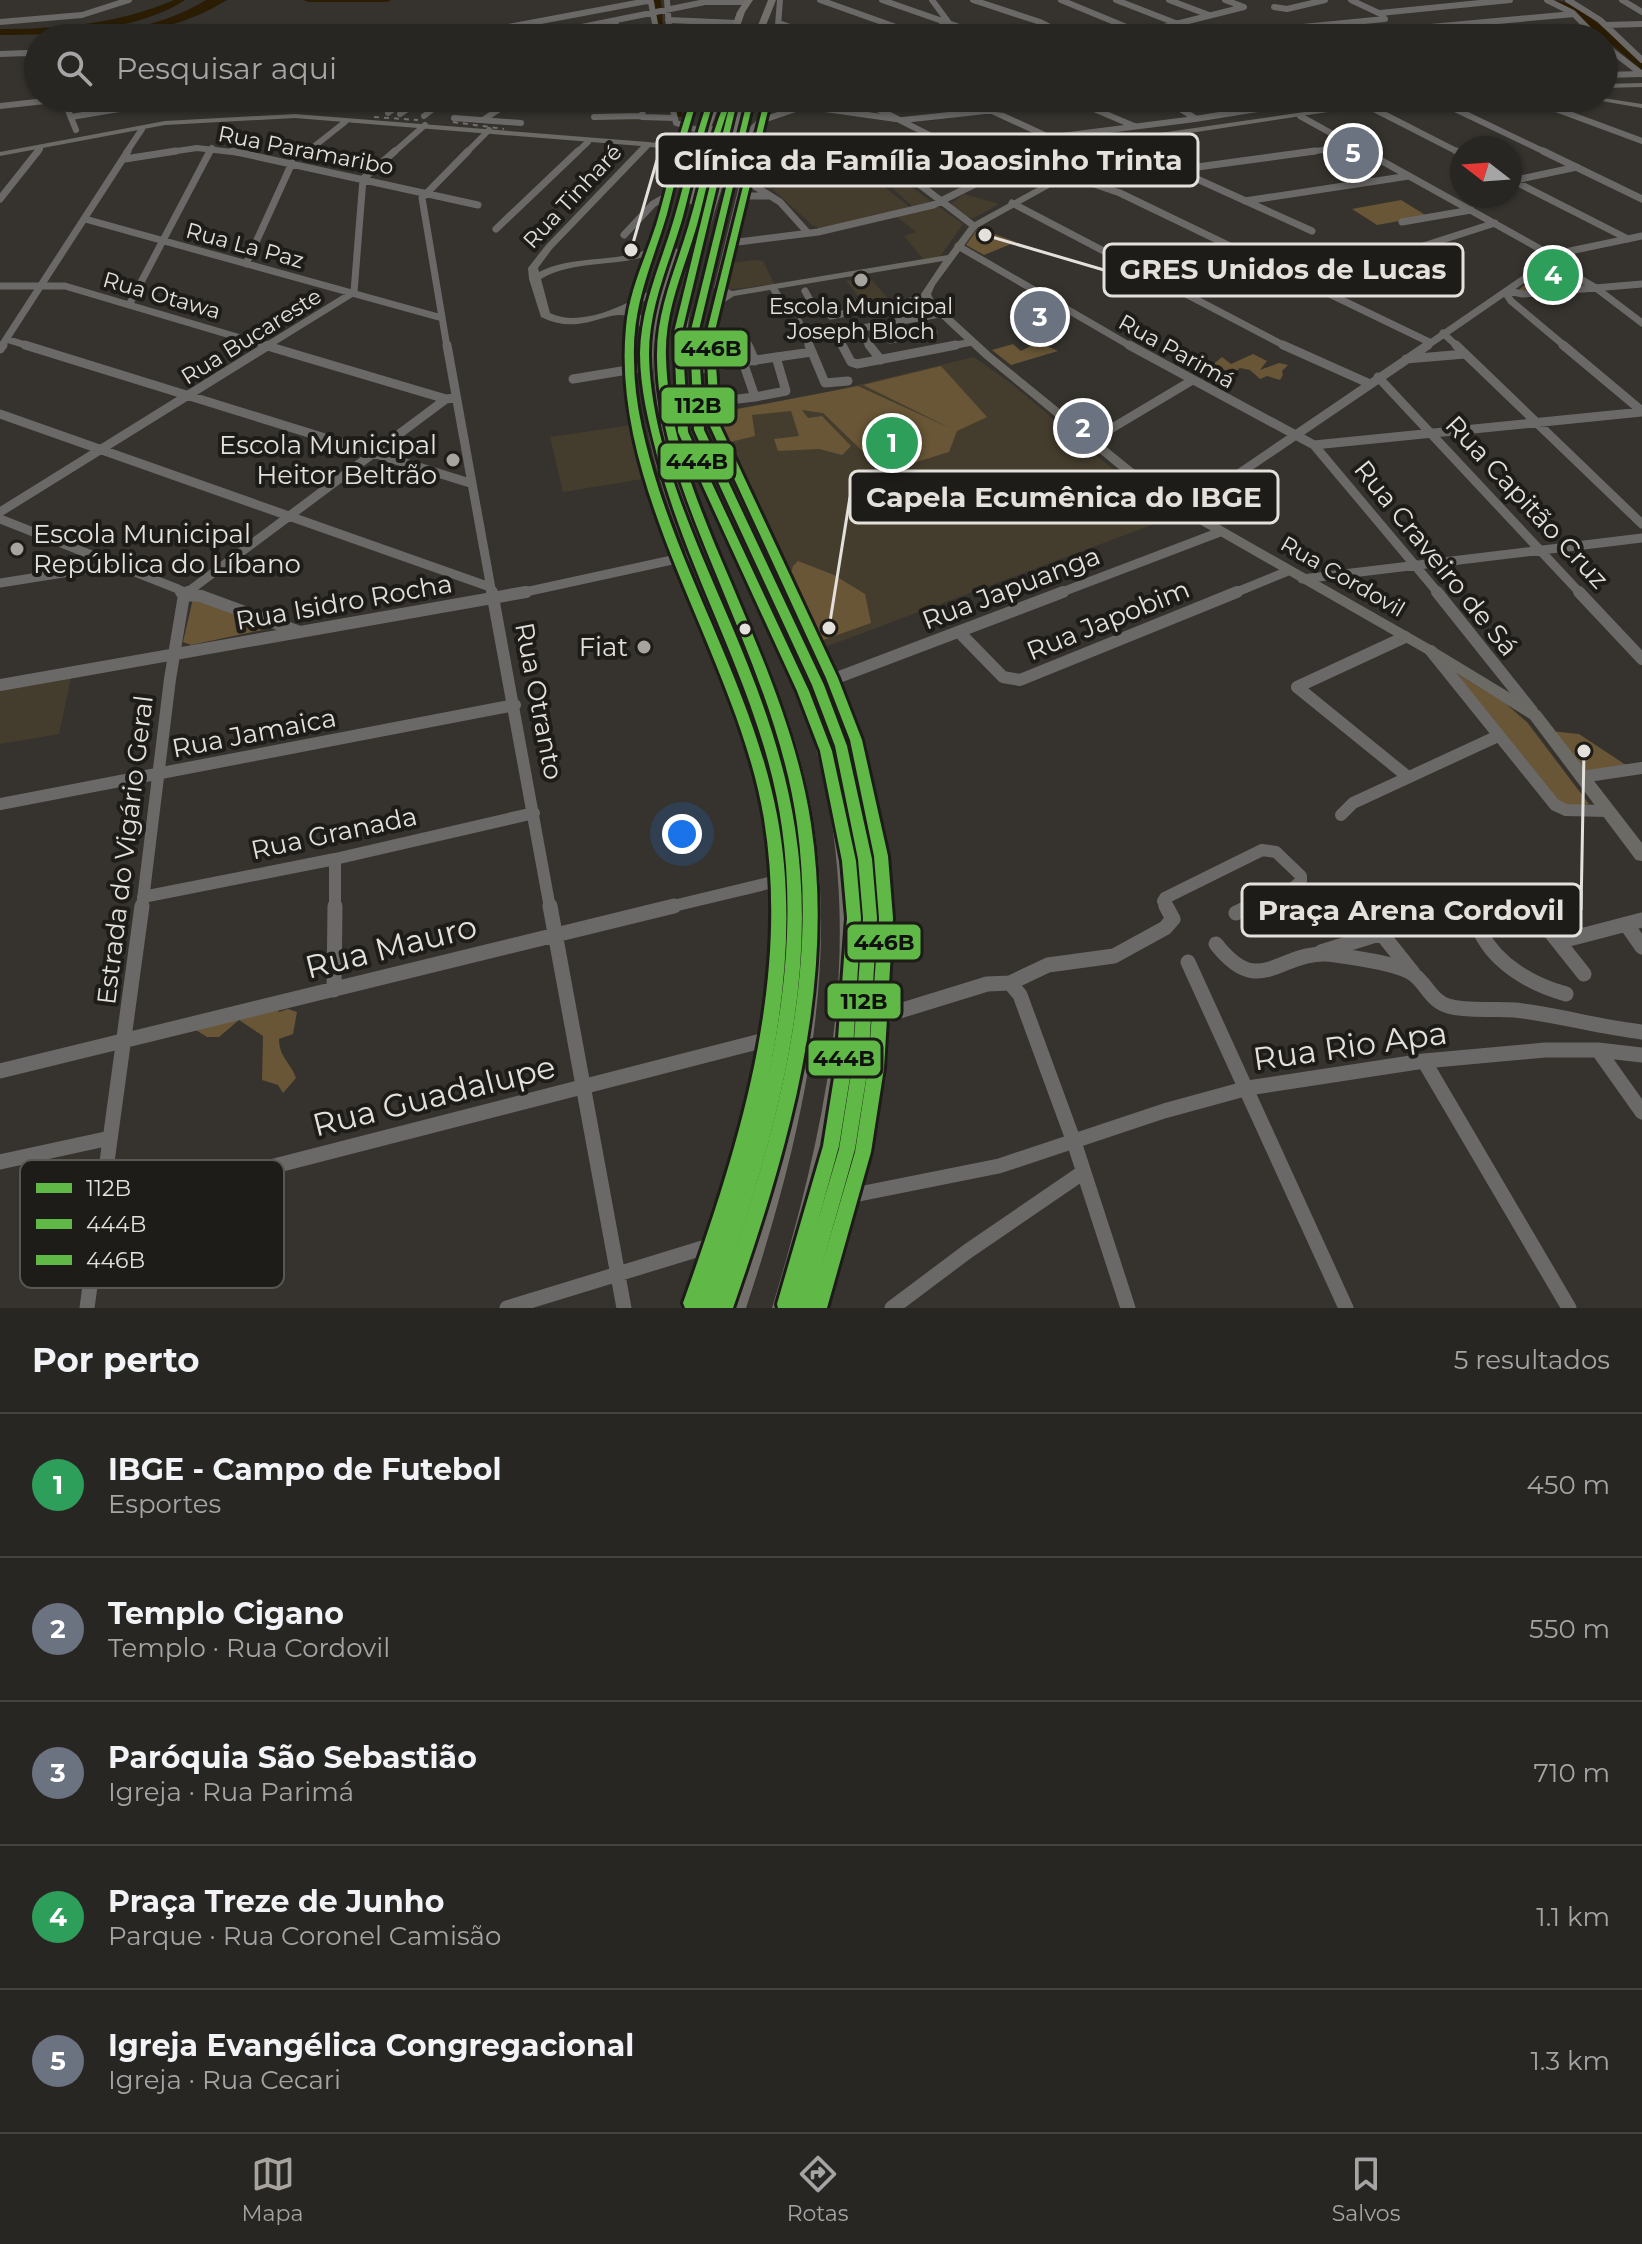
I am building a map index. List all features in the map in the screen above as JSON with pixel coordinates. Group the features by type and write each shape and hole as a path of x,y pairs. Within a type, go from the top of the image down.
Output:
{"highway":[{"path":"763,24 772,0"},
{"path":"771,24 779,0"},
{"path":"733,24 750,1"},
{"path":"744,24 750,1"},
{"path":"654,368 670,279 707,112"},
{"path":"712,112 701,131 696,164 653,297 646,329 670,435 686,487 781,727 801,802 811,922 808,992 797,1074 777,1161 734,1308"},
{"path":"694,334 738,112"},
{"path":"747,112 693,270 679,350 687,432 805,690 830,768 843,831 851,912 850,972 839,1090 817,1194 784,1308"},
{"path":"693,270 698,274 694,334 703,366 699,430 818,685 841,746 865,859 870,918 864,1022 847,1149 801,1308"},
{"path":"653,297 656,438 669,488 771,750 789,834"},
{"path":"707,1308 766,1127 784,1035 795,934 794,877 781,727"},
{"path":"843,831 856,860 870,918"}],"main road":[{"path":"1618,86 1642,85"},
{"path":"1618,102 1642,106"},
{"path":"0,156 134,128 229,118 308,116 423,123 588,142 894,165 1016,156 1327,112"},
{"path":"0,156 142,129 258,118 423,123"},
{"path":"487,132 646,146"},
{"path":"927,298 928,289 974,226 1110,149 1145,139"},
{"path":"1099,144 1110,149"},
{"name":"Rua Tinharé","path":"619,312 564,321 552,320 545,315 533,273 540,256 646,146"},
{"path":"680,148 740,155 748,163"},
{"path":"533,273 648,257 680,148"},
{"path":"748,163 779,157"},
{"path":"731,294 719,288 748,163"},
{"path":"703,366 707,336 719,301 731,294 950,257"},
{"path":"920,264 932,265 939,273"},
{"path":"619,312 653,297"},
{"name":"Rua Cordovil","path":"927,298 972,342 1139,481 1184,511 1431,651 1535,715 1642,855"},
{"path":"619,312 637,317 646,329"},
{"path":"810,1308 814,1268"}],"street":[{"path":"0,22 70,18 112,8 129,0"},
{"path":"667,0 665,10 669,23"},
{"path":"779,0 779,23"},
{"path":"820,0 887,24"},
{"path":"882,0 949,23"},
{"path":"932,0 949,23"},
{"path":"973,0 1043,24"},
{"path":"1061,0 1119,24"},
{"path":"1116,0 1178,24 1244,7 1225,0"},
{"path":"1169,0 1211,16"},
{"path":"1277,0 1272,5 1287,9 1325,0"},
{"path":"1351,0 1382,16 1385,24"},
{"path":"1320,24 1510,0"},
{"path":"1547,0 1574,14 1584,24"},
{"path":"1568,0 1604,24"},
{"path":"1622,0 1642,12"},
{"path":"519,24 647,1 651,2 655,24"},
{"path":"601,24 713,1 750,1"},
{"path":"631,3 637,16"},
{"path":"622,4 627,18"},
{"path":"613,6 615,24"},
{"path":"604,7 614,21"},
{"path":"592,24 593,9"},
{"path":"1485,24 1574,14"},
{"path":"584,18 590,24"},
{"path":"669,23 733,24"},
{"path":"669,23 680,24"},
{"path":"669,23 675,24"},
{"path":"1618,25 1642,24"},
{"path":"1618,39 1642,60"},
{"path":"1627,48 1642,47"},
{"path":"0,54 24,53"},
{"path":"1618,57 1642,74"},
{"path":"1618,75 1642,74"},
{"path":"0,106 24,103"},
{"path":"69,112 76,130"},
{"path":"71,117 100,112"},
{"path":"363,179 434,112"},
{"path":"483,120 495,112"},
{"path":"590,129 595,112"},
{"path":"642,117 643,112"},
{"path":"674,112 678,124 701,131 879,149 958,149 1238,112"},
{"path":"689,112 701,131"},
{"path":"760,121 762,112"},
{"path":"744,137 760,121 786,112"},
{"path":"846,112 903,120 973,112"},
{"path":"886,112 958,149"},
{"path":"995,112 1051,138"},
{"path":"1101,112 1135,127"},
{"path":"1184,112 1195,119"},
{"path":"1380,112 1450,148"},
{"path":"1461,112 1642,199"},
{"path":"1564,112 1642,141"},
{"path":"1300,116 1495,223 1596,288 1642,323"},
{"path":"594,117 675,118"},
{"path":"454,118 521,123"},
{"path":"307,152 345,122"},
{"path":"0,349 142,129"},
{"path":"424,193 487,132"},
{"path":"1183,133 1190,168 1197,179 1312,231"},
{"path":"496,229 588,142"},
{"path":"1190,168 1355,146"},
{"path":"129,305 212,148"},
{"name":"Rua Paramaribo","path":"125,159 212,148 478,205"},
{"path":"0,199 40,149"},
{"path":"730,243 808,233 941,202 1013,165 1016,156 1081,165"},
{"path":"246,264 292,163"},
{"path":"894,165 974,226"},
{"path":"1522,178 1577,167"},
{"path":"1065,174 1120,193 1429,342"},
{"path":"1245,201 1410,176"},
{"name":"Rua Bucareste","path":"0,512 354,292 363,179"},
{"path":"745,180 755,184 796,217 808,233"},
{"path":"1522,186 1628,239"},
{"name":"Rua Otranto","path":"424,193 451,399 515,705 624,1308"},
{"path":"1443,194 1450,193"},
{"path":"624,235 653,204 667,196"},
{"path":"741,196 770,196"},
{"path":"1012,203 1306,357 1368,383"},
{"path":"1402,222 1471,210"},
{"name":"Rua La Paz","path":"85,219 442,318"},
{"path":"1308,283 1495,223"},
{"path":"1510,296 1550,258 1642,236"},
{"name":"Rua Parimá","path":"958,246 1191,381 1297,435"},
{"path":"634,306 648,257"},
{"path":"1184,511 1368,383 1496,299 1642,284"},
{"name":"Rua Otawa","path":"0,286 65,286 451,399"},
{"path":"773,288 789,313 795,315 816,311 805,291"},
{"path":"1510,296 1642,411"},
{"path":"831,316 927,298"},
{"path":"940,314 836,334 851,362 860,364 972,342"},
{"path":"880,316 889,324"},
{"path":"799,322 825,383 848,381"},
{"path":"876,326 890,340 934,332"},
{"path":"857,329 881,360"},
{"path":"743,332 755,361"},
{"path":"1443,333 1642,524"},
{"path":"6,339 470,483"},
{"path":"703,366 717,347"},
{"path":"703,366 812,352"},
{"path":"1405,359 1465,354"},
{"path":"703,366 721,401 755,397 786,391 776,357"},
{"path":"743,362 755,397"},
{"path":"573,379 654,368"},
{"name":"Rua Capitão Cruz","path":"1378,377 1642,659"},
{"path":"1092,440 1191,381"},
{"path":"184,595 451,399"},
{"path":"1314,445 1642,411"},
{"path":"0,414 491,593"},
{"name":"Rua Craveiro de Sá","path":"1297,435 1314,445 1415,564 1535,715"},
{"path":"0,519 178,589 184,595 201,596 298,632"},
{"name":"Rua Japuanga","path":"818,685 1220,532"},
{"path":"1302,579 1642,538"},
{"name":"Rua Isidro Rocha","path":"0,685 298,632 695,555"},
{"path":"0,583 117,564"},
{"name":"Rua Japobim","path":"959,632 1003,677 1020,680 1288,571"},
{"name":"Estrada do Vigário Geral","path":"107,1160 126,1039 174,653 184,595"},
{"path":"1405,637 1297,687 1408,777"},
{"name":"Rua Cordovil","path":"1431,651 1548,798 1561,809 1608,811"},
{"name":"Rua Jamaica","path":"0,804 515,705"},
{"path":"1341,815 1353,803 1498,736"},
{"path":"1581,777 1642,768"},
{"name":"Rua Granada","path":"143,897 335,859 534,813"},
{"path":"864,1022 987,984 1010,983 1036,969 1105,959 1165,928 1173,919 1163,901 1165,898 1262,850 1276,852 1301,876 1301,881 1292,889 1236,913"},
{"path":"334,990 335,859"},
{"name":"Rua Mauro","path":"0,1071 794,877"},
{"path":"1566,994 1530,981 1481,936 1485,929 1519,916 1535,920 1550,932 1584,974"},
{"path":"1216,944 1231,963 1249,973 1424,920"},
{"path":"1550,932 1574,939 1642,920"},
{"path":"1626,924 1642,947"},
{"path":"1381,933 1431,996 1443,1003 1482,1010 1509,1009 1642,1032"},
{"path":"1319,952 1414,974"},
{"path":"1188,962 1346,1308"},
{"path":"1010,983 1020,995 1074,1142 1128,1308"},
{"name":"Rua Guadalupe","path":"284,1164 784,1035"},
{"name":"Rua Rio Apa","path":"834,1199 999,1166 1176,1108 1248,1088 1424,1061 1545,1050 1598,1050 1642,1055"},
{"path":"1598,1050 1642,1112"},
{"path":"1424,1061 1569,1308"},
{"path":"0,1162 110,1138"},
{"path":"892,1308 968,1251 1082,1173"},
{"path":"507,1308 732,1239"},
{"name":"Estrada do Vigário Geral","path":"87,1308 89,1288"}],"shaded area":[{"path":"206,0 227,0 173,24 148,24 175,15"},
{"path":"772,159 816,164 805,179 810,179 819,166 893,174 963,224 939,258 924,260 904,236 916,232 896,216 913,207 886,182 879,183 911,208 821,229 812,225 772,189 793,184 786,178 803,178 765,173 771,166 757,164"},
{"path":"964,194 999,204 974,218 966,217 949,205"},
{"path":"1401,200 1427,216 1377,225 1352,209"},
{"path":"978,228 1016,242 984,255 966,245"},
{"path":"763,261 774,284 726,290 731,263"},
{"path":"1551,265 1585,286 1524,294 1517,291"},
{"path":"869,277 891,302 866,306 846,281"},
{"path":"1038,342 1058,351 1011,365 992,350 1013,344 1021,351"},
{"path":"1253,354 1267,361 1260,370 1279,363 1288,365 1282,371 1280,380 1267,376 1260,379 1250,370 1240,368 1235,372 1210,367 1222,357 1231,364"},
{"path":"974,357 1012,384 1140,492 1176,516 814,651 770,554 731,485 703,414 808,397"},
{"path":"941,366 987,417 957,431 949,452 884,472 823,413 802,410 808,418 822,416 851,446 842,455 819,449 778,451 774,439 799,436 791,411 752,415 755,436 718,445 708,419 717,413 858,386 952,429 863,385"},
{"path":"632,425 649,478 563,492 550,437"},
{"path":"798,561 834,575 865,594 871,623 812,644 787,584"},
{"path":"194,594 270,625 267,629 191,645 183,642"},
{"path":"1451,670 1505,703 1527,722 1589,804 1561,807"},
{"path":"71,678 59,734 0,744 0,690"},
{"path":"1550,731 1579,734 1629,767 1583,775"},
{"path":"276,1006 279,1012 288,1009 297,1012 293,1034 279,1039 281,1051 296,1078 283,1093 278,1085 262,1080 263,1036 239,1020 219,1037 207,1037 196,1030"}],"waterway":[{"path":"104,24 137,17 181,0"},
{"path":"308,0 387,0"},
{"path":"657,0 659,24"},
{"path":"1556,0 1591,24"},
{"path":"0,32 24,31"},
{"path":"1618,47 1642,67"}],"railway":[{"path":"374,117 418,120"},
{"path":"453,122 504,129"}],"transit line":[{"name":"446B","path":"690,112 632,312 629,362 632,397 659,505 734,695 764,786 775,850 778,908 777,966 760,1080 730,1193 692,1303"},
{"name":"112B","path":"706,112 679,216 649,311 646,379 654,425 672,492 752,691 774,758 789,828 794,898 793,968 784,1037 770,1106 752,1174 707,1308"},
{"name":"444B","path":"724,112 691,233 668,302 662,336 663,380 688,488 767,686 789,753 804,824 810,894 809,965 801,1035 787,1104 748,1241 724,1308"},
{"name":"444B","path":"732,112 678,332 683,432 803,691 826,751 849,861 854,918 844,1065 831,1146 786,1304"},
{"name":"112B","path":"748,112 694,334 699,430 818,685 841,746 865,859 870,918 860,1067 847,1149 801,1308"},
{"name":"446B","path":"765,112 710,335 715,426 832,678 856,740 881,856 886,918 876,1068 863,1152 818,1308"}],"place":[{"name":"Igreja Evangélica Congregacional","path":"1353,153"},
{"name":"GRES Unidos de Lucas","path":"985,235"},
{"name":"Clínica da Família Joaosinho Trinta","path":"631,250"},
{"name":"Praça Treze de Junho","path":"1553,275"},
{"name":"Escola Municipal Joseph Bloch","path":"861,280"},
{"name":"Paróquia São Sebastião","path":"1040,317"},
{"name":"Templo Cigano","path":"1083,428"},
{"name":"IBGE - Campo de Futebol","path":"892,443"},
{"name":"Escola Municipal Heitor Beltrão","path":"453,460"},
{"name":"Escola Municipal República do Líbano","path":"17,549"},
{"name":"Capela Ecumênica do IBGE","path":"829,628"},
{"name":"Fiat","path":"644,647"},
{"name":"Praça Arena Cordovil","path":"1584,751"}]}
